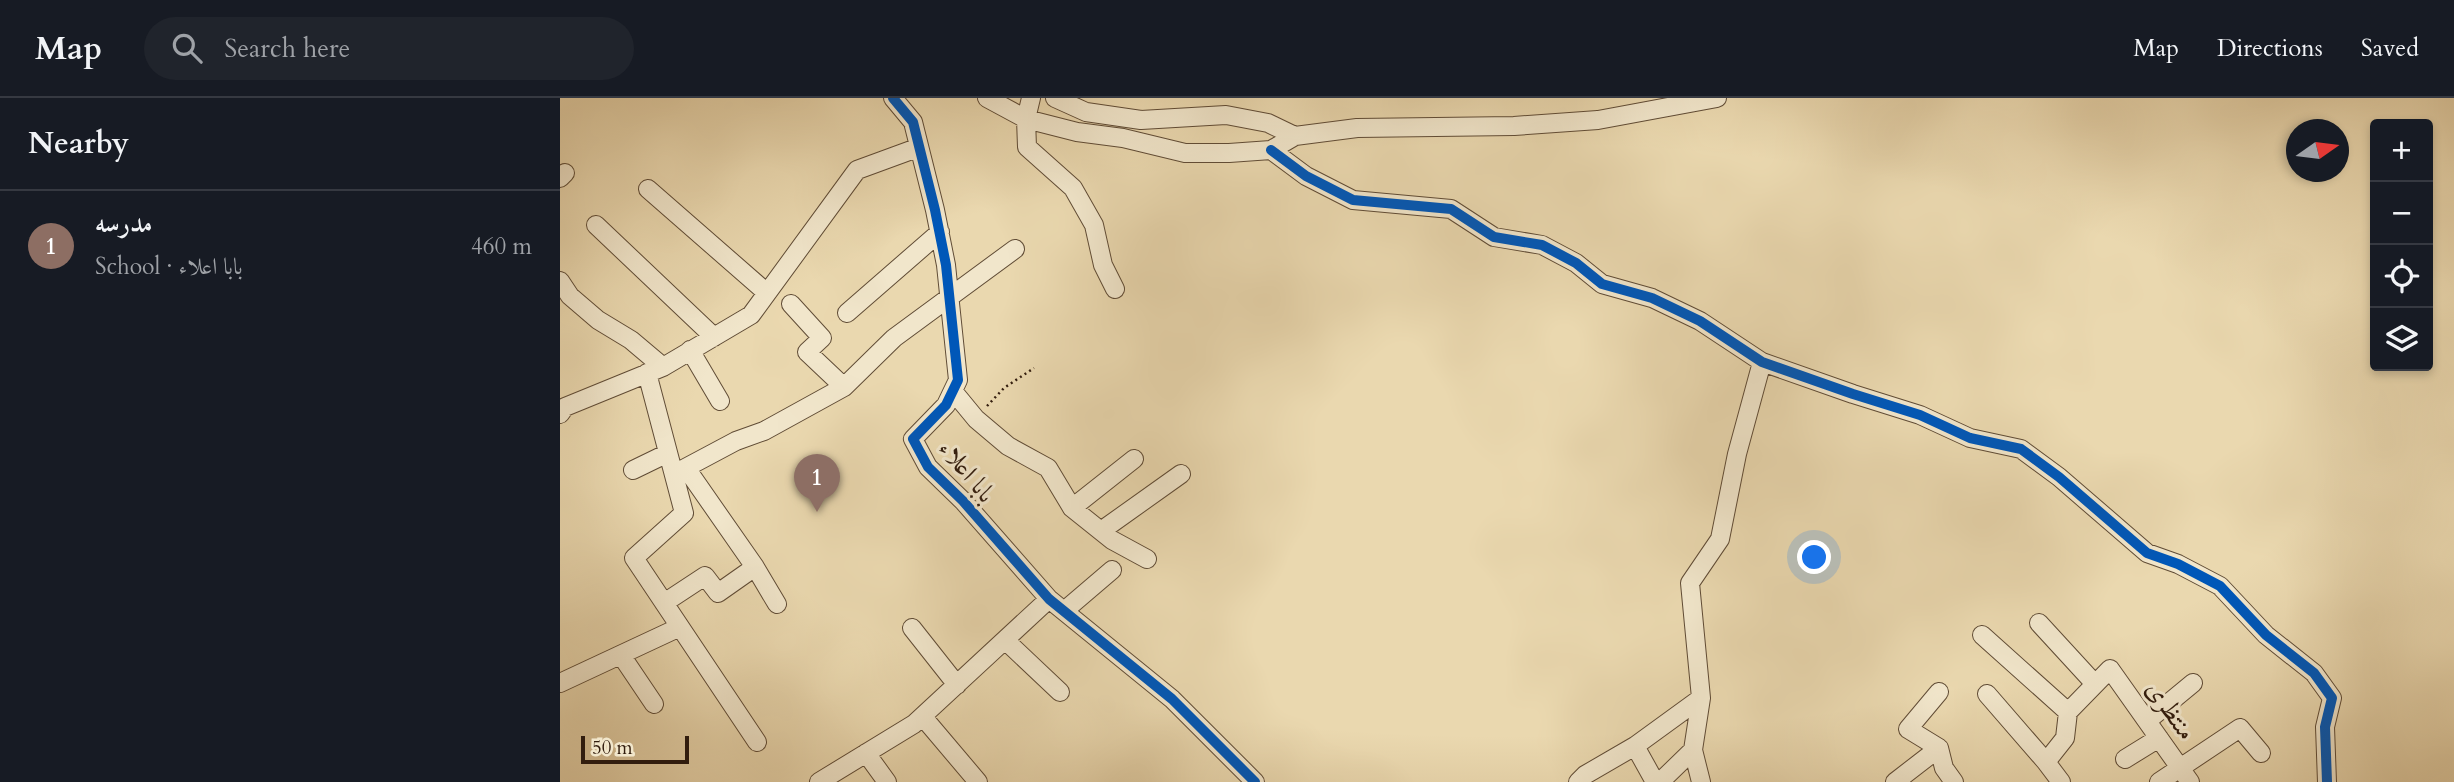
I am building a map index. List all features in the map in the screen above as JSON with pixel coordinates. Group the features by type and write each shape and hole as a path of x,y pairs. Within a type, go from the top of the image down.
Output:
{"street":[{"path":"894,98 912,122 940,232 958,380 953,391 976,419 1008,446 1048,468 1072,508 1101,531 1147,559"},
{"path":"987,98 1026,119 1185,153 1271,150 1295,136 1357,128 1514,126 1598,120 1717,98"},
{"path":"1031,98 1026,119 1027,147 1073,188 1094,225 1104,265 1115,289"},
{"path":"1055,98 1086,112 1141,120 1226,115 1268,123 1295,136"},
{"path":"560,414 565,407 655,370 751,315 857,170 917,148"},
{"path":"1271,150 1306,176 1353,200 1451,209 1494,237 1542,245 1576,263 1602,284 1652,298 1700,321 1762,362 1920,415 1970,438 2021,449 2059,477 2147,553 2178,564 2220,586 2266,635 2314,673 2332,698 2325,727 2327,782"},
{"path":"648,190 767,293"},
{"path":"596,225 714,337"},
{"path":"847,313 940,232"},
{"path":"680,471 844,387 894,338 1015,249"},
{"path":"560,281 570,296 598,320 631,340 655,370 668,453 755,567 777,604"},
{"path":"791,304 822,338 807,352 844,387"},
{"path":"691,350 720,401"},
{"path":"1701,782 1693,750 1701,698 1690,583 1720,540 1737,454 1762,362"},
{"name":"بابا اعلاء","path":"953,391 946,405 914,439 928,467 963,501 1049,599 1172,699 1255,782"},
{"path":"633,470 668,453"},
{"path":"1072,508 1133,459"},
{"path":"680,471 684,513 634,558 757,742"},
{"path":"1101,531 1181,474"},
{"path":"664,603 705,576 718,593 755,567"},
{"path":"1064,611 1112,570"},
{"path":"820,782 915,724 1049,599"},
{"path":"2039,622 2095,684 2068,712 2065,738 2046,762"},
{"path":"560,683 680,627"},
{"path":"912,628 957,685"},
{"path":"1982,635 2068,712"},
{"path":"1005,640 1060,692"},
{"path":"621,654 654,704"},
{"name":"منتظری","path":"2095,684 2110,669 2185,776"},
{"path":"2147,721 2193,684"},
{"path":"1939,692 1908,729 1939,748 1944,768 1954,782"},
{"path":"1987,694 2061,782"},
{"path":"1578,782 1585,775 1635,746 1701,698"},
{"path":"923,717 978,782"},
{"path":"2159,782 2185,776 2241,728 2261,753"},
{"path":"2124,759 2159,738"},
{"path":"1635,746 1657,782 1693,750"},
{"path":"1895,782 1939,748"},
{"path":"866,753 887,782"}],"path":[{"path":"976,419 1004,388 1034,368"}],"cycle path":[{"path":"893,98 913,122 935,210 946,265 958,380 946,405 913,439 928,467 963,501 1049,599 1172,699 1255,782"},
{"path":"1271,150 1306,176 1353,200 1451,209 1494,237 1542,245 1576,263 1602,284 1652,298 1700,321 1762,362 1920,415 1970,438 2021,449 2059,477 2147,553 2178,564 2220,586 2266,635 2314,673 2332,698 2325,727 2327,782"}],"place":[{"name":"مدرسه","path":"817,512"}]}
